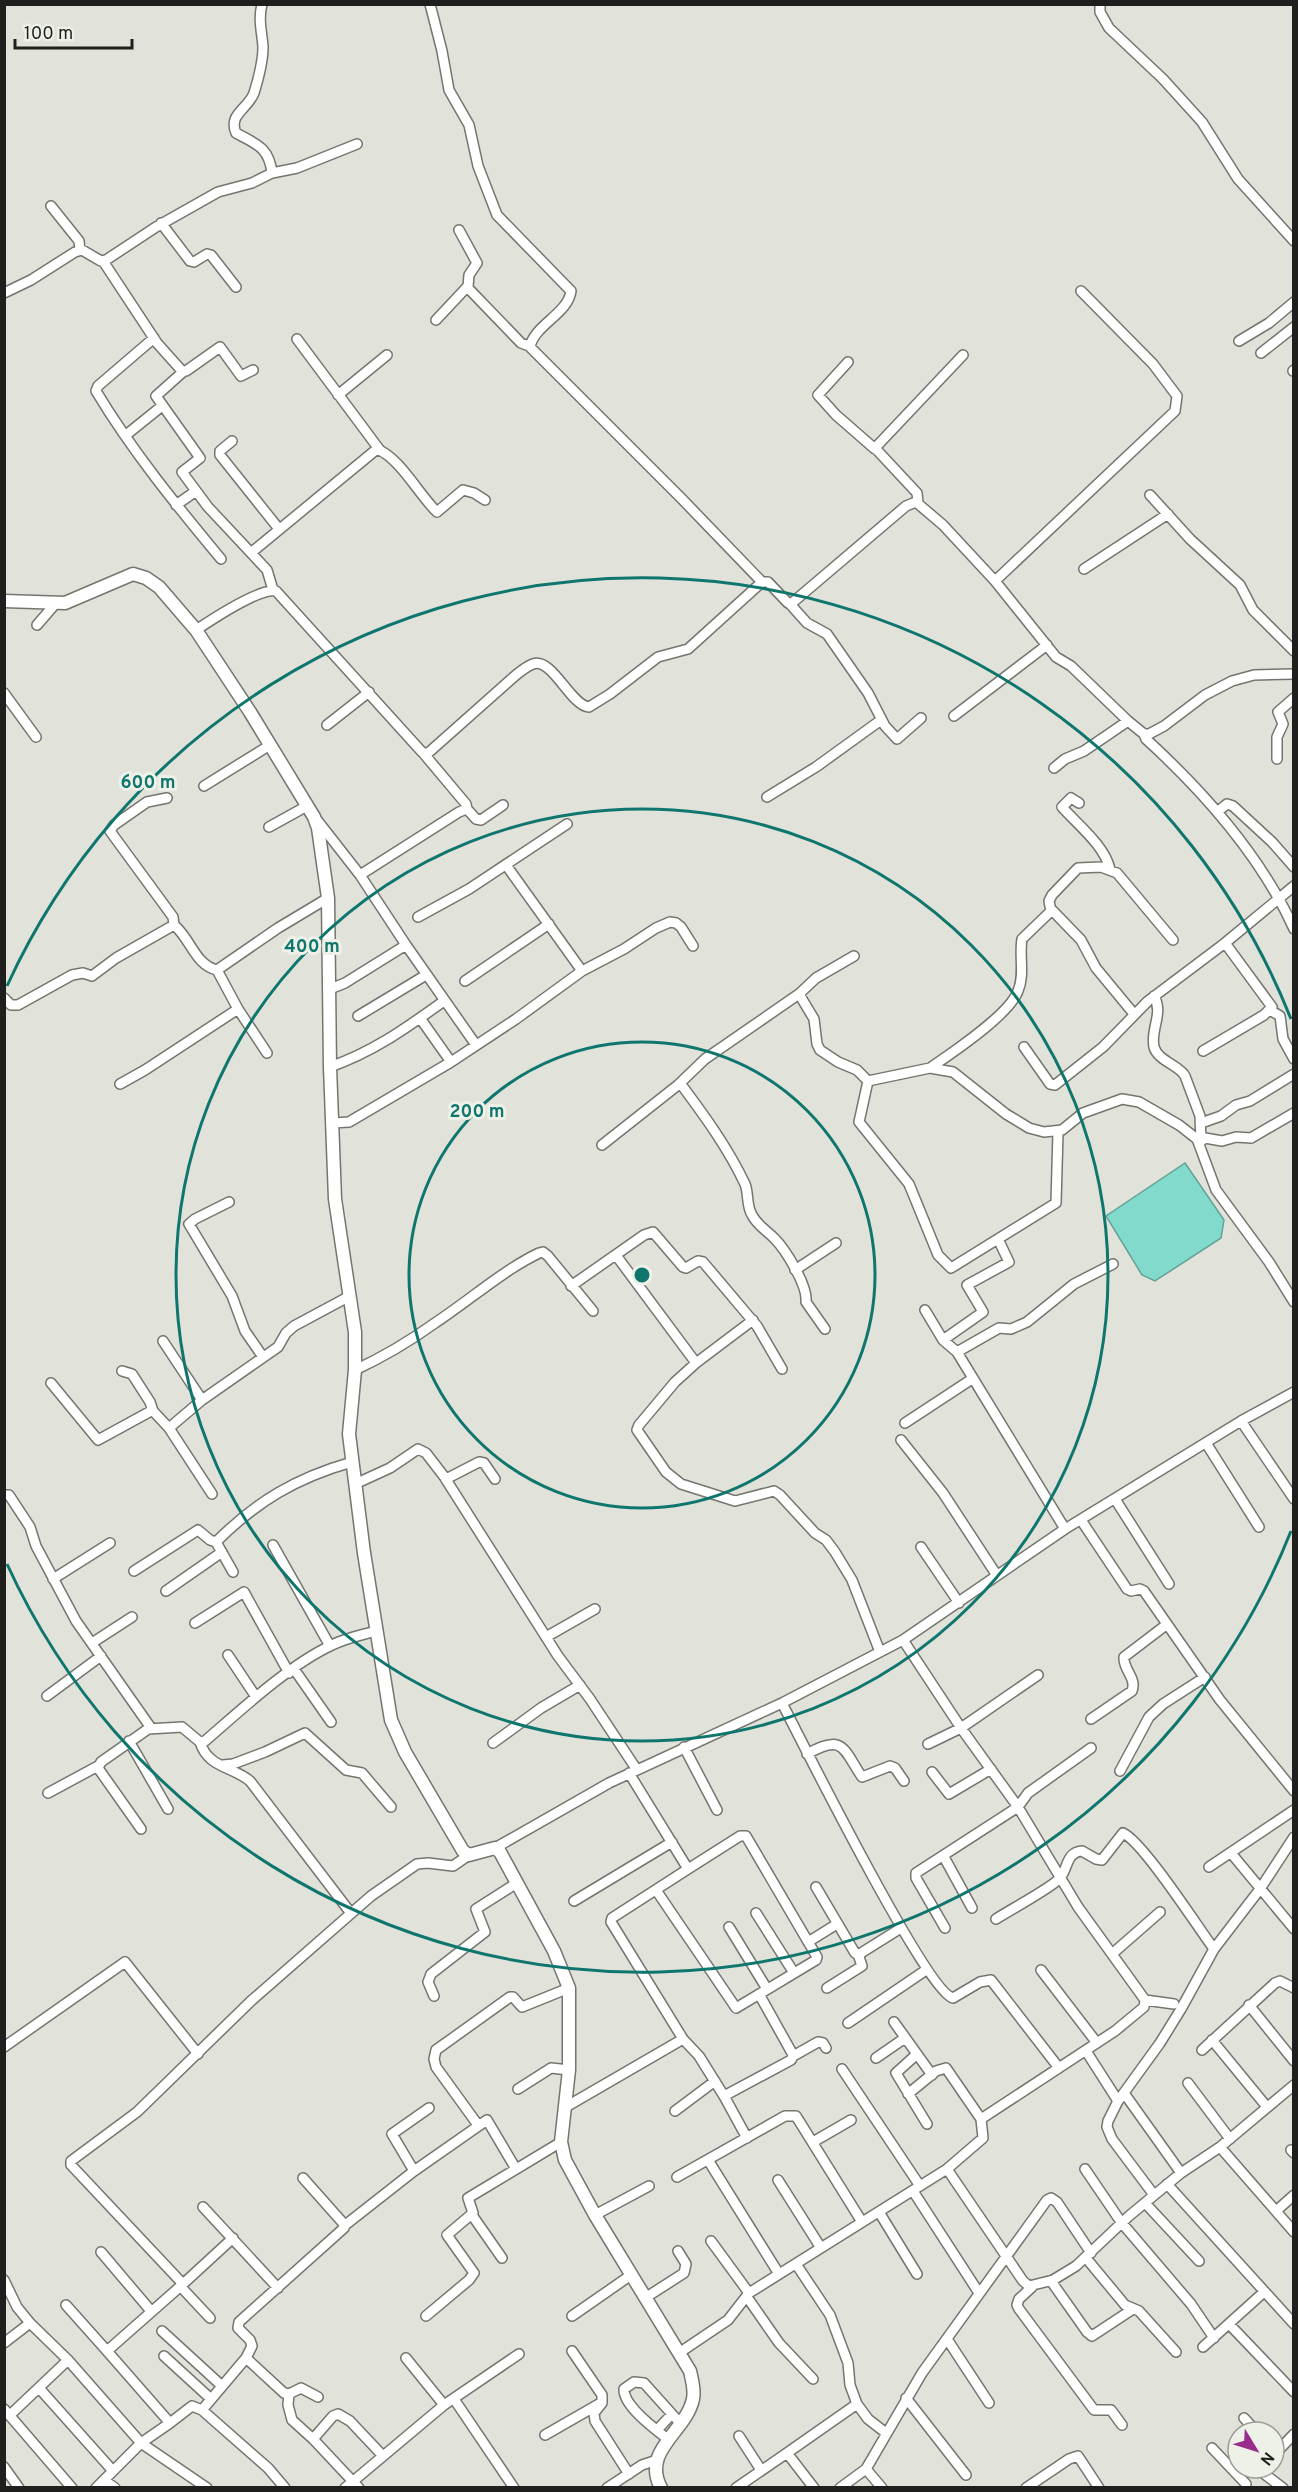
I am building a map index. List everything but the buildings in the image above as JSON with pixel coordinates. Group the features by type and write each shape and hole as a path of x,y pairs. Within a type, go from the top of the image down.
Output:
{"street":[{"path":"262,4 259,24 262,53 256,84 252,98 234,118 233,127 236,133 267,153 272,173"},
{"path":"430,4 449,90 469,125 478,166 497,215 571,291 567,301 529,346"},
{"path":"1100,4 1100,12 1110,28 1164,79 1195,114 1238,178 1293,241"},
{"path":"103,261 161,224 218,192 260,180 272,173 297,168 357,144"},
{"path":"51,206 79,241 81,250"},
{"path":"161,224 190,261 194,262 207,254 211,255 236,287"},
{"path":"436,320 468,287 469,275 477,262 459,230"},
{"path":"81,250 103,261 154,338 184,371"},
{"path":"4,293 32,280 81,250"},
{"path":"468,287 521,343 529,346 762,582"},
{"path":"995,581 1175,411 1177,396 1168,383 1082,291"},
{"path":"1239,341 1269,323 1293,302"},
{"path":"1261,353 1293,327"},
{"path":"154,338 96,389 176,505 222,559"},
{"path":"297,339 379,449 405,475 436,512 443,509 463,490 474,493 485,500"},
{"path":"253,370 241,376 220,347 184,371 156,396 200,458 182,472 228,530 252,552 270,574 273,590"},
{"path":"338,395 387,355"},
{"path":"875,449 939,378 963,355"},
{"path":"848,362 818,395 836,415 875,449 916,493 918,503 995,581 1056,657 1071,666 1144,734 1202,793 1251,857 1293,929"},
{"path":"126,435 162,406"},
{"path":"232,441 220,451 220,455 279,530"},
{"path":"252,552 340,477 379,449"},
{"path":"176,505 196,491"},
{"path":"1150,495 1190,539 1240,585 1253,610 1293,651"},
{"path":"790,604 804,595 906,506 913,502 918,503"},
{"path":"1084,569 1168,514"},
{"path":"4,601 56,603 80,598 126,576 138,574 159,587 196,630 310,811 360,875 426,975 476,1045"},
{"path":"424,754 431,752 516,675 532,664 539,663 547,668 585,707 597,703 658,657 688,649 762,582 768,582 807,623 827,634 868,693 881,720 898,740 921,718"},
{"path":"196,630 251,599 273,590 278,592 424,754 476,819 481,820 503,805"},
{"path":"37,625 56,603"},
{"path":"954,716 1047,645"},
{"path":"1144,734 1149,734 1164,726 1205,695 1232,681 1254,675 1293,674"},
{"path":"4,693 36,737"},
{"path":"327,725 369,693"},
{"path":"1277,759 1277,737 1283,724 1278,712 1293,698"},
{"path":"767,797 809,772 881,720"},
{"path":"1054,768 1128,721"},
{"path":"204,786 270,745"},
{"path":"167,798 147,802 114,825 110,831 173,917 174,925 188,940 203,964 217,970 238,1009 267,1053"},
{"path":"1079,803 1071,798 1062,807 1101,851 1110,869 1120,877 1173,940"},
{"path":"1217,812 1227,804 1233,806 1272,842 1293,867"},
{"path":"360,875 467,809"},
{"path":"269,827 310,811"},
{"path":"310,811 322,848 328,898 330,1066 336,1218 355,1332 355,1370 348,1424 376,1631 388,1708 394,1729 463,1851 469,1855"},
{"path":"418,917 506,865 567,824"},
{"path":"506,865 582,971"},
{"path":"930,1068 987,1026 1015,997 1020,980 1022,939 1048,916 1052,895 1078,868 1084,866 1110,869"},
{"path":"1024,1047 1053,1086 1103,1047 1154,996 1225,943 1293,886"},
{"path":"217,970 278,928 328,898"},
{"path":"1051,909 1081,940 1096,968 1134,1014"},
{"path":"332,1123 349,1122 451,1062 582,971 670,922 681,927 693,946"},
{"path":"465,981 549,924"},
{"path":"4,998 11,1005 18,1005 72,975 83,973 92,976 116,958 174,925"},
{"path":"1203,1051 1272,1007 1271,1002 1225,943"},
{"path":"330,989 345,983 406,945"},
{"path":"602,1145 722,1047 799,994 816,978 854,956"},
{"path":"358,1016 426,975"},
{"path":"799,994 816,1024 818,1047 838,1062 857,1070 868,1081"},
{"path":"1154,996 1159,1008 1155,1024 1154,1047 1161,1056 1183,1072 1198,1110 1201,1123 1200,1142 1216,1190 1269,1262 1293,1302"},
{"path":"330,1066 360,1056 444,1001"},
{"path":"120,1084 238,1009"},
{"path":"1270,1010 1281,1016 1282,1039 1293,1059"},
{"path":"420,1018 451,1062"},
{"path":"868,1081 930,1068 945,1069 958,1075 998,1109 1036,1131 1058,1132 1065,1129 1083,1113 1125,1099 1139,1102 1179,1125 1200,1142"},
{"path":"1201,1123 1218,1118 1239,1104 1253,1100 1293,1074"},
{"path":"868,1081 859,1122 909,1184 939,1255 951,1268 1056,1203 1058,1132"},
{"path":"680,1083 711,1126 738,1171 746,1186 749,1210 754,1220 778,1242 807,1295 806,1302 825,1329"},
{"path":"1200,1142 1206,1138 1222,1141 1236,1137 1251,1138 1293,1113"},
{"path":"230,1202 189,1224 232,1296 245,1331 263,1357"},
{"path":"572,1286 645,1235 653,1232 683,1267 686,1268 698,1261 703,1262 753,1320 769,1343 782,1369"},
{"path":"944,1340 983,1312 967,1285 1009,1262 998,1239"},
{"path":"795,1270 836,1243"},
{"path":"355,1370 380,1358 435,1324 498,1278 539,1252 548,1256 593,1311"},
{"path":"617,1256 696,1363"},
{"path":"957,1352 999,1328 1018,1327 1070,1287 1113,1264"},
{"path":"169,1428 202,1400 280,1345 286,1333 294,1326 348,1297"},
{"path":"925,1310 944,1340 957,1352 1065,1529"},
{"path":"753,1320 696,1363 670,1389 637,1430 666,1472 681,1484 735,1501 777,1492 815,1533 825,1538 835,1552 852,1580 880,1652"},
{"path":"164,1341 202,1400"},
{"path":"122,1371 132,1374 150,1402 153,1411 169,1428 212,1494"},
{"path":"905,1423 972,1378"},
{"path":"51,1383 98,1440 153,1411"},
{"path":"210,2318 71,2163 137,2112 251,2001 350,1912 417,1864 453,1866 469,1855 495,1848 633,1771 782,1703 903,1640 959,1604 996,1574 1065,1529 1241,1421 1293,1392"},
{"path":"1241,1421 1293,1499"},
{"path":"901,1440 943,1493 996,1574"},
{"path":"1206,1443 1259,1527"},
{"path":"355,1484 390,1468 418,1449 423,1450 430,1457 546,1637 580,1685 633,1771 688,1869"},
{"path":"216,1542 242,1516 282,1489 326,1470 352,1462"},
{"path":"445,1478 479,1462 484,1463 495,1479"},
{"path":"4,1495 9,1495 30,1527 36,1546 76,1621 151,1728"},
{"path":"1115,1498 1169,1584"},
{"path":"1081,1520 1127,1589 1144,1591 1166,1625 1248,1735 1290,1779 1293,1791"},
{"path":"134,1571 198,1530 216,1542 233,1572"},
{"path":"53,1579 110,1543"},
{"path":"273,1545 330,1646"},
{"path":"921,1546 959,1604"},
{"path":"166,1591 222,1552"},
{"path":"195,1623 244,1592 291,1671 331,1722"},
{"path":"546,1637 595,1609"},
{"path":"92,1643 132,1617"},
{"path":"1090,1719 1132,1691 1134,1682 1125,1667 1124,1657 1166,1625"},
{"path":"202,1746 256,1697 291,1671 330,1646 376,1631"},
{"path":"903,1640 961,1728 1018,1808 1060,1878 1146,2000 1174,2004"},
{"path":"228,1655 256,1697"},
{"path":"47,1696 101,1656"},
{"path":"928,1744 961,1728 1038,1675"},
{"path":"1120,1771 1149,1717 1163,1704 1205,1677"},
{"path":"493,1743 541,1708 580,1685"},
{"path":"782,1703 807,1754 926,1970 941,1989 953,1998 980,1982 991,1980 1059,2068"},
{"path":"48,1793 98,1766 129,1741 151,1728 182,1727 221,1764 228,1765 265,1752 306,1733 346,1770 362,1773 392,1807"},
{"path":"129,1741 168,1809"},
{"path":"807,1754 824,1744 838,1745 844,1749 862,1777 890,1766 895,1768 904,1781"},
{"path":"202,1746 218,1766 237,1772 250,1782 350,1912"},
{"path":"684,1747 717,1810"},
{"path":"945,1928 915,1876 916,1873 1018,1808 1028,1793 1090,1748"},
{"path":"98,1766 141,1829"},
{"path":"932,1772 949,1794 991,1769"},
{"path":"1209,1867 1293,1810"},
{"path":"996,1919 1060,1878 1068,1860 1075,1853 1082,1851 1102,1860 1120,1834 1126,1834 1155,1867 1214,1948"},
{"path":"656,1890 736,2008 817,1959 746,1836 740,1836 612,1918 611,1922 683,2039 699,2056 715,2081 747,2138"},
{"path":"1154,2195 1109,2133 1108,2121 1121,2097 1160,2043 1214,1948 1260,1889 1293,1837"},
{"path":"574,1901 672,1842"},
{"path":"495,1848 500,1852 554,1951 568,1988 569,2070 561,2142 565,2160 595,2215 690,2371 693,2400 676,2418 657,2430"},
{"path":"1231,1853 1293,1929"},
{"path":"944,1857 972,1908"},
{"path":"434,1996 428,1982 431,1974 485,1932 476,1909 517,1883"},
{"path":"816,1887 855,1953 859,1956 862,1966 826,1988"},
{"path":"1112,1954 1160,1912"},
{"path":"756,1913 794,1973"},
{"path":"808,1942 837,1924"},
{"path":"729,1927 794,2054"},
{"path":"859,1956 901,1928"},
{"path":"4,2047 125,1962 198,2054"},
{"path":"848,2023 926,1970"},
{"path":"1041,1970 1097,2043"},
{"path":"1202,2050 1249,2005 1280,1981 1293,1988"},
{"path":"478,2125 436,2067 434,2059 436,2050 510,1997 513,1997 522,2007 568,1988"},
{"path":"981,2119 1086,2051 1144,2007 1146,2000"},
{"path":"1249,2005 1293,2061"},
{"path":"894,2022 932,2075"},
{"path":"876,2058 905,2038"},
{"path":"564,2108 683,2039"},
{"path":"1212,2040 1268,2107"},
{"path":"724,2096 818,2042 823,2043 826,2048"},
{"path":"1086,2051 1181,2173"},
{"path":"917,2054 896,2073 927,2124"},
{"path":"518,2089 551,2068 569,2070"},
{"path":"679,2353 728,2320 748,2295 947,2169 983,2138 984,2128 981,2119 948,2070 944,2068 932,2075 908,2094"},
{"path":"842,2069 979,2293"},
{"path":"675,2111 715,2081"},
{"path":"1188,2083 1230,2139"},
{"path":"1122,2425 1111,2410 1094,2410 1019,2309 1017,2305 1019,2299 1032,2287 1051,2281 1088,2255 1122,2222 1167,2184 1220,2147 1291,2091"},
{"path":"414,2171 392,2134 429,2108"},
{"path":"676,2176 791,2115 796,2116 862,2222"},
{"path":"202,2410 246,2358 252,2344 238,2328 238,2322 342,2231 344,2226 414,2171 487,2120 516,2169"},
{"path":"813,2142 851,2120"},
{"path":"502,2258 472,2215 473,2212 467,2200 470,2196 561,2142"},
{"path":"1220,2147 1293,2232"},
{"path":"708,2160 779,2274"},
{"path":"947,2169 1005,2256 1026,2284 1032,2287"},
{"path":"1085,2169 1122,2222 1191,2304 1214,2338"},
{"path":"303,2178 344,2226"},
{"path":"778,2180 821,2248"},
{"path":"1167,2184 1293,2324"},
{"path":"595,2215 649,2186"},
{"path":"1276,2211 1293,2195"},
{"path":"840,2487 866,2469 906,2398 1038,2209 1051,2198 1057,2202 1088,2255 1125,2305 1140,2311 1176,2352"},
{"path":"1145,2203 1199,2261"},
{"path":"203,2206 278,2288"},
{"path":"879,2212 917,2274"},
{"path":"426,2316 474,2273 447,2235 472,2215"},
{"path":"107,2351 232,2238"},
{"path":"711,2241 779,2343 813,2379"},
{"path":"645,2298 684,2273 686,2264 678,2251"},
{"path":"101,2252 151,2311"},
{"path":"796,2264 825,2305 833,2321 848,2363 850,2385 856,2404 868,2419 886,2433"},
{"path":"572,2316 631,2275"},
{"path":"4,2280 17,2307 30,2323 68,2360 141,2443 207,2487"},
{"path":"1051,2281 1092,2336 1103,2332 1133,2309"},
{"path":"1203,2347 1263,2292"},
{"path":"66,2305 170,2423"},
{"path":"4,2343 30,2323"},
{"path":"1229,2324 1293,2392"},
{"path":"162,2331 222,2386"},
{"path":"947,2339 989,2403"},
{"path":"572,2351 602,2395 602,2403 594,2413 595,2421 629,2474"},
{"path":"289,2394 288,2405 292,2420 313,2439 353,2486 383,2456 444,2405 519,2354"},
{"path":"164,2356 211,2399"},
{"path":"246,2358 280,2390 289,2394"},
{"path":"406,2358 444,2405"},
{"path":"68,2360 39,2388 7,2412 72,2487"},
{"path":"669,2440 649,2426 625,2397 624,2389 634,2382 644,2383 676,2418"},
{"path":"39,2388 113,2471"},
{"path":"289,2394 301,2388 318,2397"},
{"path":"906,2398 966,2475"},
{"path":"454,2399 514,2487"},
{"path":"545,2435 602,2403"},
{"path":"736,2487 856,2404"},
{"path":"96,2487 141,2443 192,2406 202,2410 268,2468 285,2487"},
{"path":"313,2439 333,2416 338,2414 350,2421 383,2456"},
{"path":"661,2487 655,2476 657,2460 669,2440 676,2418"},
{"path":"739,2436 761,2470"},
{"path":"1212,2448 1244,2486"},
{"path":"787,2452 814,2487"},
{"path":"1026,2487 1042,2483 1069,2459 1078,2456 1099,2487"},
{"path":"607,2487 657,2460"},
{"path":"866,2469 882,2487"},
{"path":"5,2470 19,2487"},
{"path":"104,2480 115,2487"}],"water":[{"path":"1185,1163 1224,1220 1221,1238 1155,1281 1142,1275 1106,1216"}]}
